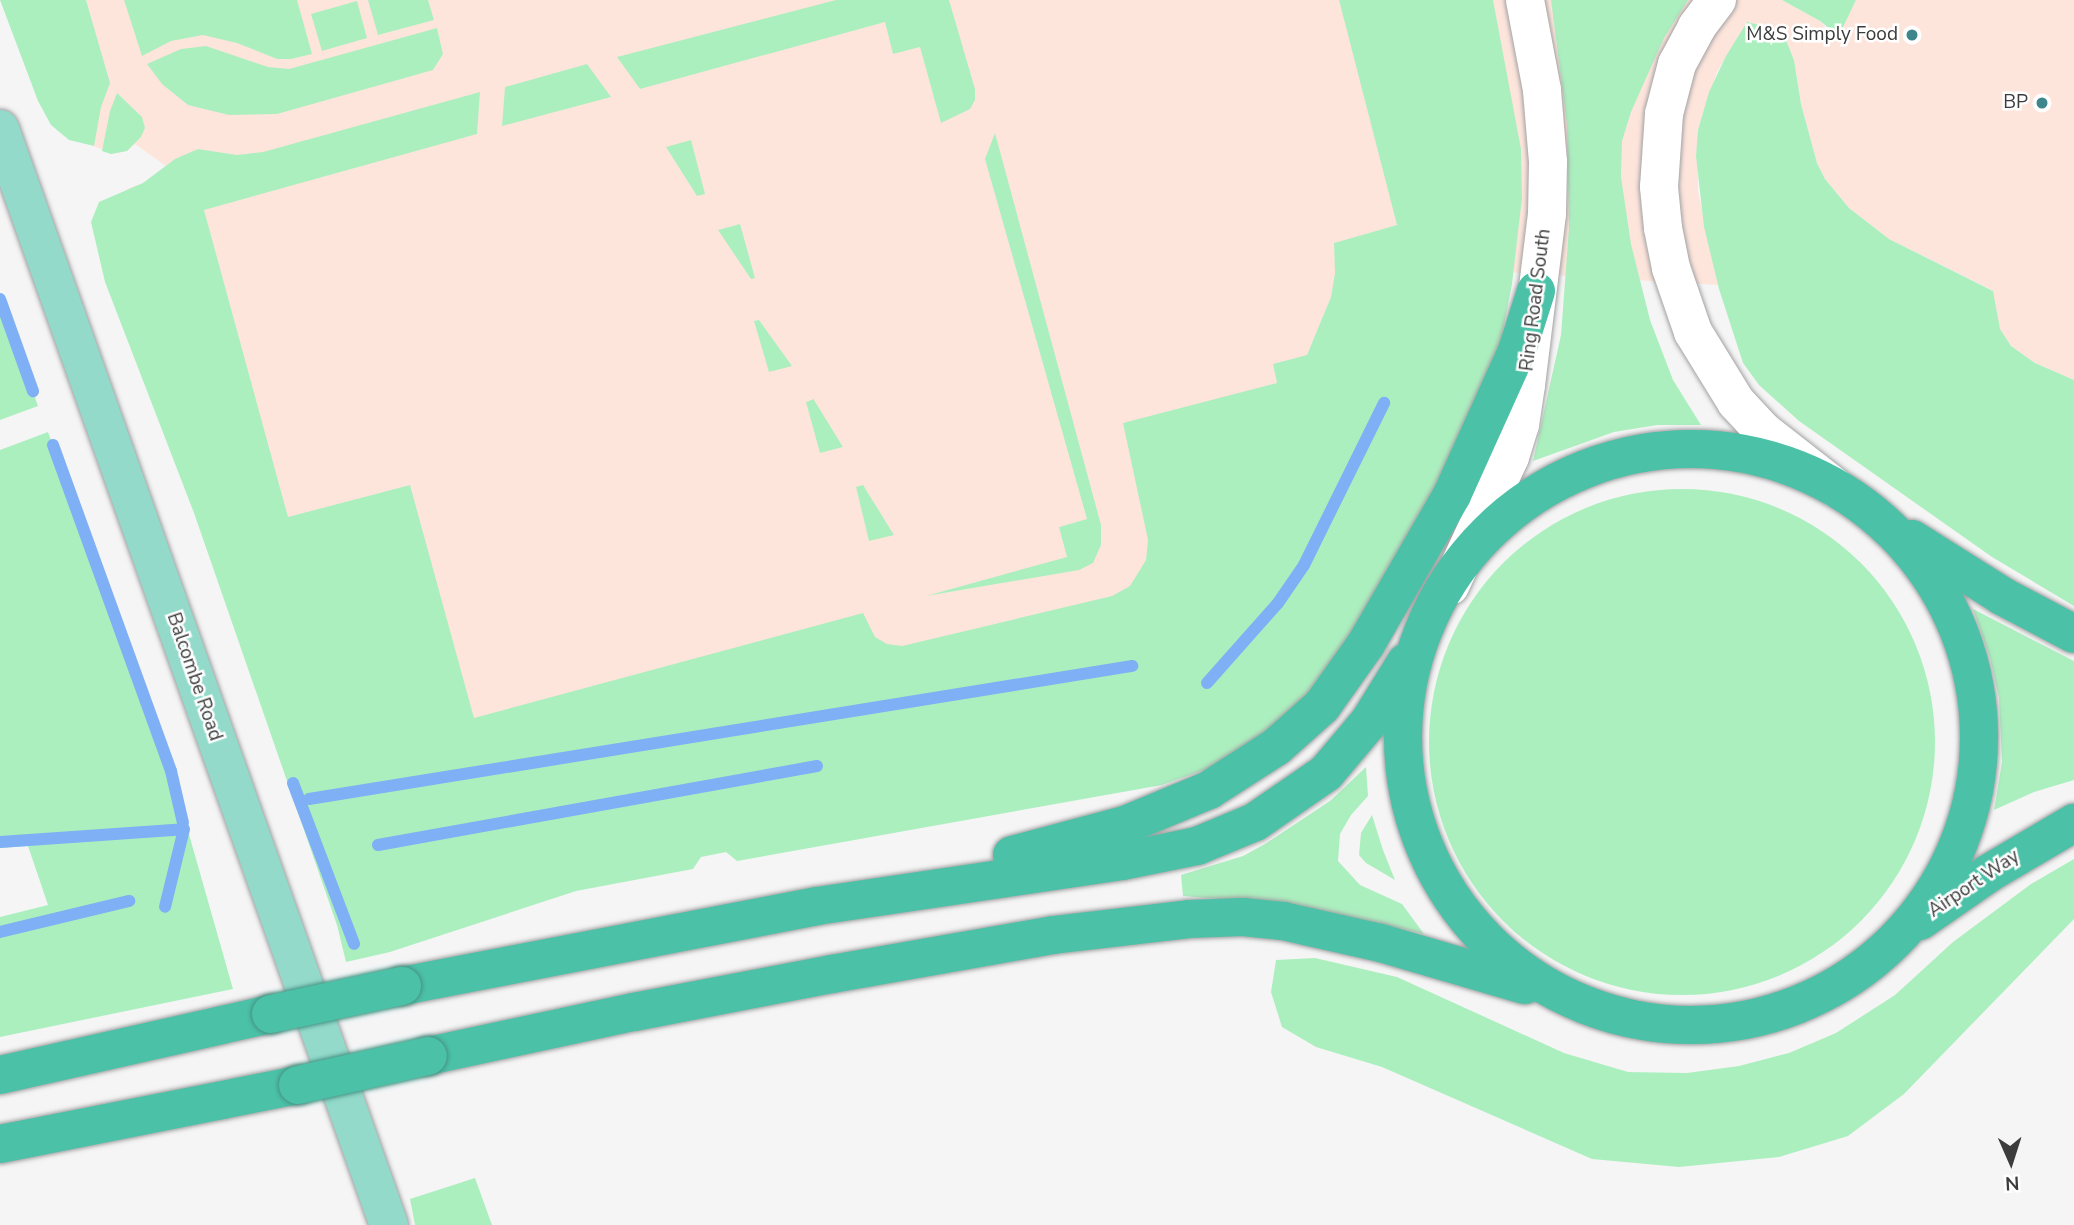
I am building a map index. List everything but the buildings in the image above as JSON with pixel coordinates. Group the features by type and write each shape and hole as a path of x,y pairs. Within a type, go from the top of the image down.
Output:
{"highway":[{"path":"817,906 888,883 1043,848 1143,819 1220,784 1294,733 1322,706 1353,664 1443,510 1517,351 1536,291"},
{"path":"0,1075 402,986 817,906 1152,857 1191,848 1243,829 1295,796 1342,757 1381,704 1450,586 1489,535 1521,503 1558,477 1603,458 1669,450 1725,450 1777,461 1836,488 1980,583 2074,634"},
{"path":"0,1144 298,1085 634,1012 832,974 1053,935 1212,917 1270,920 1348,935 1607,1012 1655,1022 1700,1025 1746,1022 1780,1013 1815,998 1849,977 1877,952 1923,901 1955,851 1972,802 1979,743 1972,685 1955,625 1924,569 1875,514"},
{"path":"1424,632 1403,734 1407,781 1427,850 1452,899 1486,942 1517,967 1574,1000"},
{"name":"Airport Way","path":"1877,952 1989,873 2074,823"}],"main road":[{"name":"Balcombe Road","path":"0,129 389,1225"}],"street":[{"name":"Ring Road South","path":"1450,586 1487,512 1517,435 1545,226 1548,162 1542,90 1525,0"},
{"path":"1717,0 1697,27 1677,64 1664,114 1659,179 1669,260 1693,332 1736,402 1763,431 1836,488"}],"shaded area":[{"path":"17,0 1782,0 1820,21 1837,39 1856,0 2074,0 2074,380 2035,363 2011,346 2000,330 1992,290 1889,239 1849,208 1825,179 1817,163 1801,104 1794,60 1786,40 1747,22 1717,72 1698,130 1698,191 1718,285 1489,271 1326,579 337,925 127,189 143,183 166,166 135,144 127,151 111,154 94,146"}],"green space":[{"path":"0,0 86,0 110,83 101,107 94,146 69,140 51,125 38,101"},
{"path":"124,0 297,0 312,54 277,59 237,43 203,35 171,41 142,56"},
{"path":"368,0 428,0 434,20 378,35"},
{"path":"836,0 949,0 975,89 975,100 970,109 941,123 920,47 893,54 885,22 640,89 617,57"},
{"path":"1339,0 1493,0 1521,149 1522,198 1512,284 1500,345 1486,389 1359,636 1301,702 1244,749 1215,766 1162,785 737,861 726,852 701,857 693,869 576,891 390,952 346,962 337,925 194,513 105,282 91,222 99,202 143,183 175,159 198,149 237,155 263,152 480,92 477,134 204,210 288,517 410,485 474,718 863,613 875,637 887,644 902,646 1112,596 1130,586 1146,560 1148,540 1123,423 1277,383 1273,364 1307,355 1331,297 1335,273 1334,243 1397,225"},
{"path":"1551,0 1688,0 1664,38 1631,112 1622,141 1621,177 1631,244 1650,320 1673,380 1701,425 1657,425 1614,432 1533,461 1561,335 1569,228 1567,124"},
{"path":"1782,0 1856,0 1837,40 1834,32 1820,21"},
{"path":"357,1 367,38 322,51 311,14"},
{"path":"1747,22 1772,28 1786,40 1794,60 1801,104 1817,163 1825,179 1849,208 1889,239 1993,291 2000,329 2011,346 2035,363 2074,380 2074,606 1992,557 1799,421 1759,385 1743,363 1719,289 1704,227 1696,156 1698,130 1709,92 1726,56"},
{"path":"437,28 443,54 433,70 277,114 229,115 188,105 162,84 147,64 181,49 206,46 268,67 289,69"},
{"path":"587,64 611,97 502,126 505,87"},
{"path":"117,93 142,117 145,128 141,137 127,151 111,154 102,151 110,111"},
{"path":"995,133 1101,525 1101,545 1093,563 1079,570 926,596 1067,557 1059,527 1087,519 985,159"},
{"path":"691,140 705,194 697,196 666,147"},
{"path":"740,224 755,278 751,279 718,230"},
{"path":"0,299 38,406 0,420"},
{"path":"759,320 792,366 769,372 754,321"},
{"path":"814,399 843,447 820,453 806,402"},
{"path":"48,432 171,771 233,989 0,1037 0,917 48,905 28,846 0,848 0,450"},
{"path":"863,485 894,535 869,541 856,487"},
{"path":"1682,489 1731,494 1779,508 1823,531 1861,563 1893,601 1916,645 1930,693 1935,742 1930,791 1916,839 1893,883 1861,921 1823,953 1779,976 1731,990 1682,995 1633,990 1585,976 1541,953 1503,921 1471,883 1448,839 1434,791 1429,742 1434,693 1448,645 1471,601 1503,563 1541,531 1585,508 1633,494"},
{"path":"1973,609 2074,661 2074,780 2034,792 1994,810 2002,762 1999,698 1990,658"},
{"path":"1366,767 1368,796 1351,815 1340,834 1338,861 1360,885 1402,904 1424,934 1301,906 1183,896 1181,875 1243,856 1265,844 1330,801"},
{"path":"1372,815 1395,880 1366,863 1359,855 1361,833"},
{"path":"2074,859 2074,919 1904,1094 1848,1136 1779,1157 1679,1167 1592,1159 1382,1067 1316,1047 1282,1027 1271,992 1276,960 1315,958 1397,977 1564,1053 1628,1072 1687,1073 1739,1066 1789,1053 1836,1033 1895,995 1953,942 2031,884"},
{"path":"475,1178 492,1225 415,1225 410,1199"}],"waterway":[{"path":"0,299 33,391"},
{"path":"1207,683 1278,603 1304,565 1384,403"},
{"path":"53,445 171,771 183,823"},
{"path":"309,799 1132,666"},
{"path":"378,845 817,766"},
{"path":"293,783 354,944"},
{"path":"0,842 184,829 165,907"},
{"path":"0,932 129,901"}],"place":[{"name":"M&S Simply Food","path":"1912,35"},
{"name":"BP","path":"2042,103"}]}
